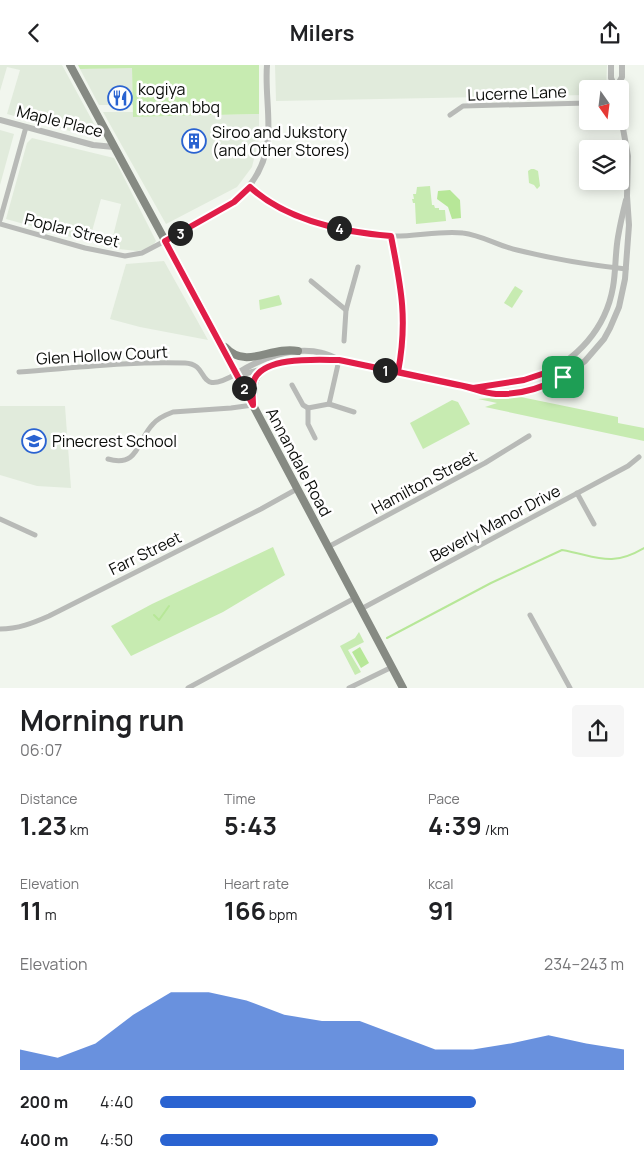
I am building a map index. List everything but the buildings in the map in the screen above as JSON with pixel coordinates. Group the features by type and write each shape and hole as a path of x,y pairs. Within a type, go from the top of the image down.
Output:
{"main road":[{"name":"Annandale Road","path":"70,65 403,688"},
{"path":"216,338 234,355 244,358 278,351 298,351"},
{"path":"253,405 254,382 259,373 266,367"}],"street":[{"path":"165,241 234,202 250,187 260,167 267,146 267,65"},
{"path":"612,65 612,80"},
{"path":"620,80 622,65"},
{"name":"Lucerne Lane","path":"450,115 463,106 579,103"},
{"name":"Maple Place","path":"0,120 93,145 114,147"},
{"path":"0,220 26,127"},
{"path":"236,374 248,366 265,359 298,351 322,353 339,360 494,394 517,393 553,382 574,369 585,361 610,328 623,295 629,225 627,197 628,156 623,130"},
{"path":"250,187 262,198 293,215 365,234 391,236 463,233 554,260 626,269"},
{"path":"473,388 524,380 548,372 567,361 589,341 603,319 611,297 618,238 627,197"},
{"name":"Poplar Street","path":"0,224 90,249 125,256 142,253 165,241"},
{"path":"391,236 401,286 404,324 398,372"},
{"path":"344,341 346,310 358,267"},
{"path":"311,281 346,310"},
{"path":"236,374 246,374 266,367 306,360 339,360"},
{"path":"329,404 339,360"},
{"path":"567,361 574,369"},
{"name":"Glen Hollow Court","path":"19,373 117,364 188,363 199,369 207,381 211,383 223,382 236,374"},
{"path":"292,385 303,405 308,408 329,404 354,412"},
{"path":"108,459 120,461 131,457 152,424 173,412 253,405"},
{"path":"308,408 308,424 315,438"},
{"name":"Hamilton Street","path":"328,547 485,463 529,436"},
{"name":"Beverly Manor Drive","path":"361,609 628,466 639,457"},
{"name":"Farr Street","path":"0,629 28,625 49,616 297,489"},
{"path":"577,493 594,524"},
{"path":"0,519 35,535"},
{"path":"188,688 355,598"},
{"path":"530,615 570,688"},
{"path":"349,688 392,667"}],"shaded area":[{"path":"0,65 62,65 99,133 92,137 7,114 20,70 7,67 0,91"},
{"path":"78,65 259,65 259,114 133,117 132,68 80,69"},
{"path":"275,65 607,65 606,80 579,80 579,95 276,101"},
{"path":"132,67 133,105 99,105 80,69"},
{"path":"103,112 133,112 134,117 259,114 259,138 252,167 237,187 166,224"},
{"path":"0,130 14,134 0,185"},
{"path":"32,138 114,158 156,241 151,248 137,251 110,248 121,204 101,199 89,242 6,219 27,143"},
{"path":"531,169 538,171 540,186 537,189 529,183 528,171"},
{"path":"430,186 432,205 435,208 439,208 439,210 445,210 446,221 416,224 413,194 416,194 417,187"},
{"path":"450,190 460,200 461,218 452,219 448,207 437,199 438,191"},
{"path":"164,261 208,340 140,327 110,319 126,264"},
{"path":"515,286 523,291 512,308 504,303"},
{"path":"279,295 281,305 260,310 259,300"},
{"path":"516,396 618,417 618,423 644,428 644,441 485,407 497,403 478,399"},
{"path":"452,400 458,402 470,424 423,449 410,423"},
{"name":"Pinecrest School","path":"0,406 65,406 71,488 37,486 0,475"},
{"path":"273,547 285,575 223,612 131,656 111,626 152,604"},
{"path":"359,632 364,642 348,650 361,672 355,675 340,646 355,638"},
{"path":"360,647 369,663 361,668 352,652"}],"waterway":[{"path":"387,638 491,583 562,550 603,559 612,559 622,558 644,548"},
{"path":"154,615 159,620 169,606"}],"place":[{"name":"kogiya korean bbq","path":"120,98"},
{"name":"Siroo and Jukstory (and Other Stores)","path":"194,141"},
{"name":"Pinecrest School","path":"34,441"}],"route":[{"path":"250,187 262,198 293,215 365,234 391,236 401,286 404,324 398,372 473,388 537,377 567,361 574,369 563,377 542,387 530,390 517,393 494,394 339,360 306,360 266,367 259,373 254,382 253,405 165,241 222,210 250,187"}]}
